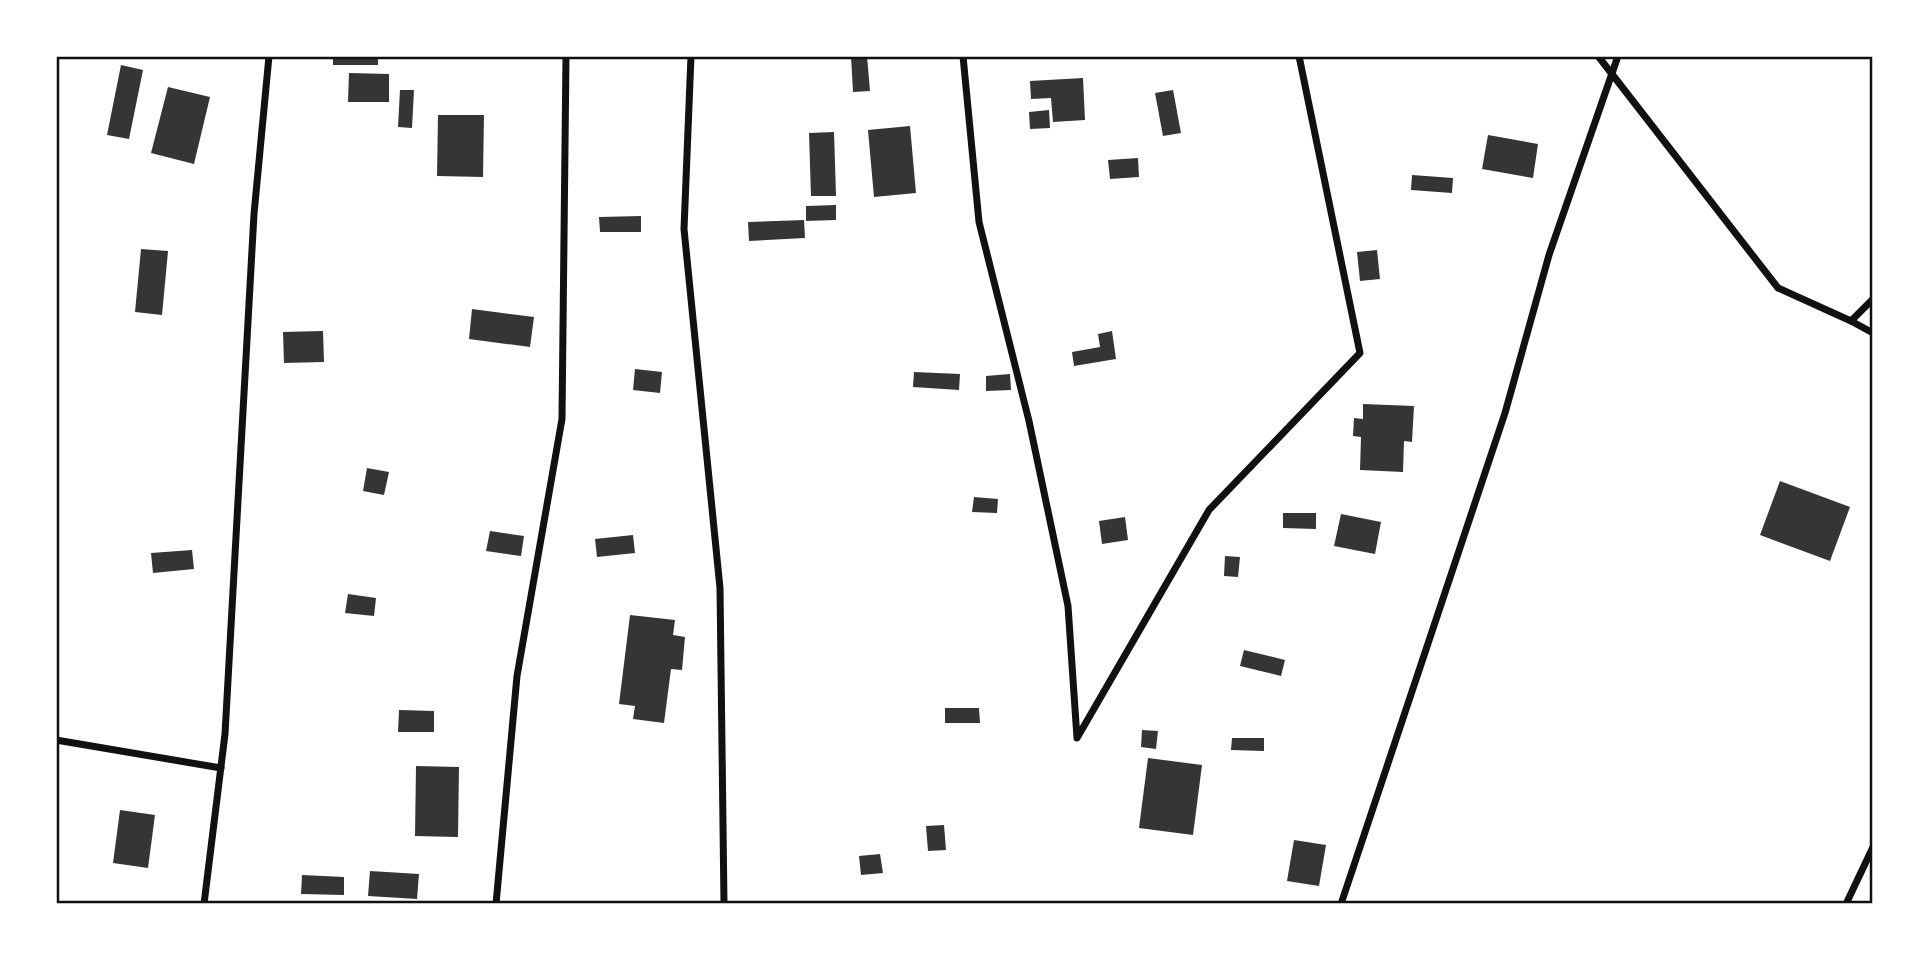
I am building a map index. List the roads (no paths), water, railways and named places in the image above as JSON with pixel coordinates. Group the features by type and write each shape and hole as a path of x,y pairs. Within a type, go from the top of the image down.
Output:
{"street":[{"path":"204,904 221,768 254,215 269,56"},
{"path":"496,904 517,676 562,419 566,56"},
{"path":"691,56 684,229 720,589 724,904"},
{"path":"963,56 979,222 1029,421 1068,606 1077,738 1209,510 1360,353 1299,56"},
{"path":"1598,56 1778,288 1873,333"},
{"path":"1341,904 1505,413 1549,255 1618,56"},
{"path":"1852,321 1873,299"},
{"path":"56,740 221,768"},
{"path":"1846,904 1873,846"}]}
